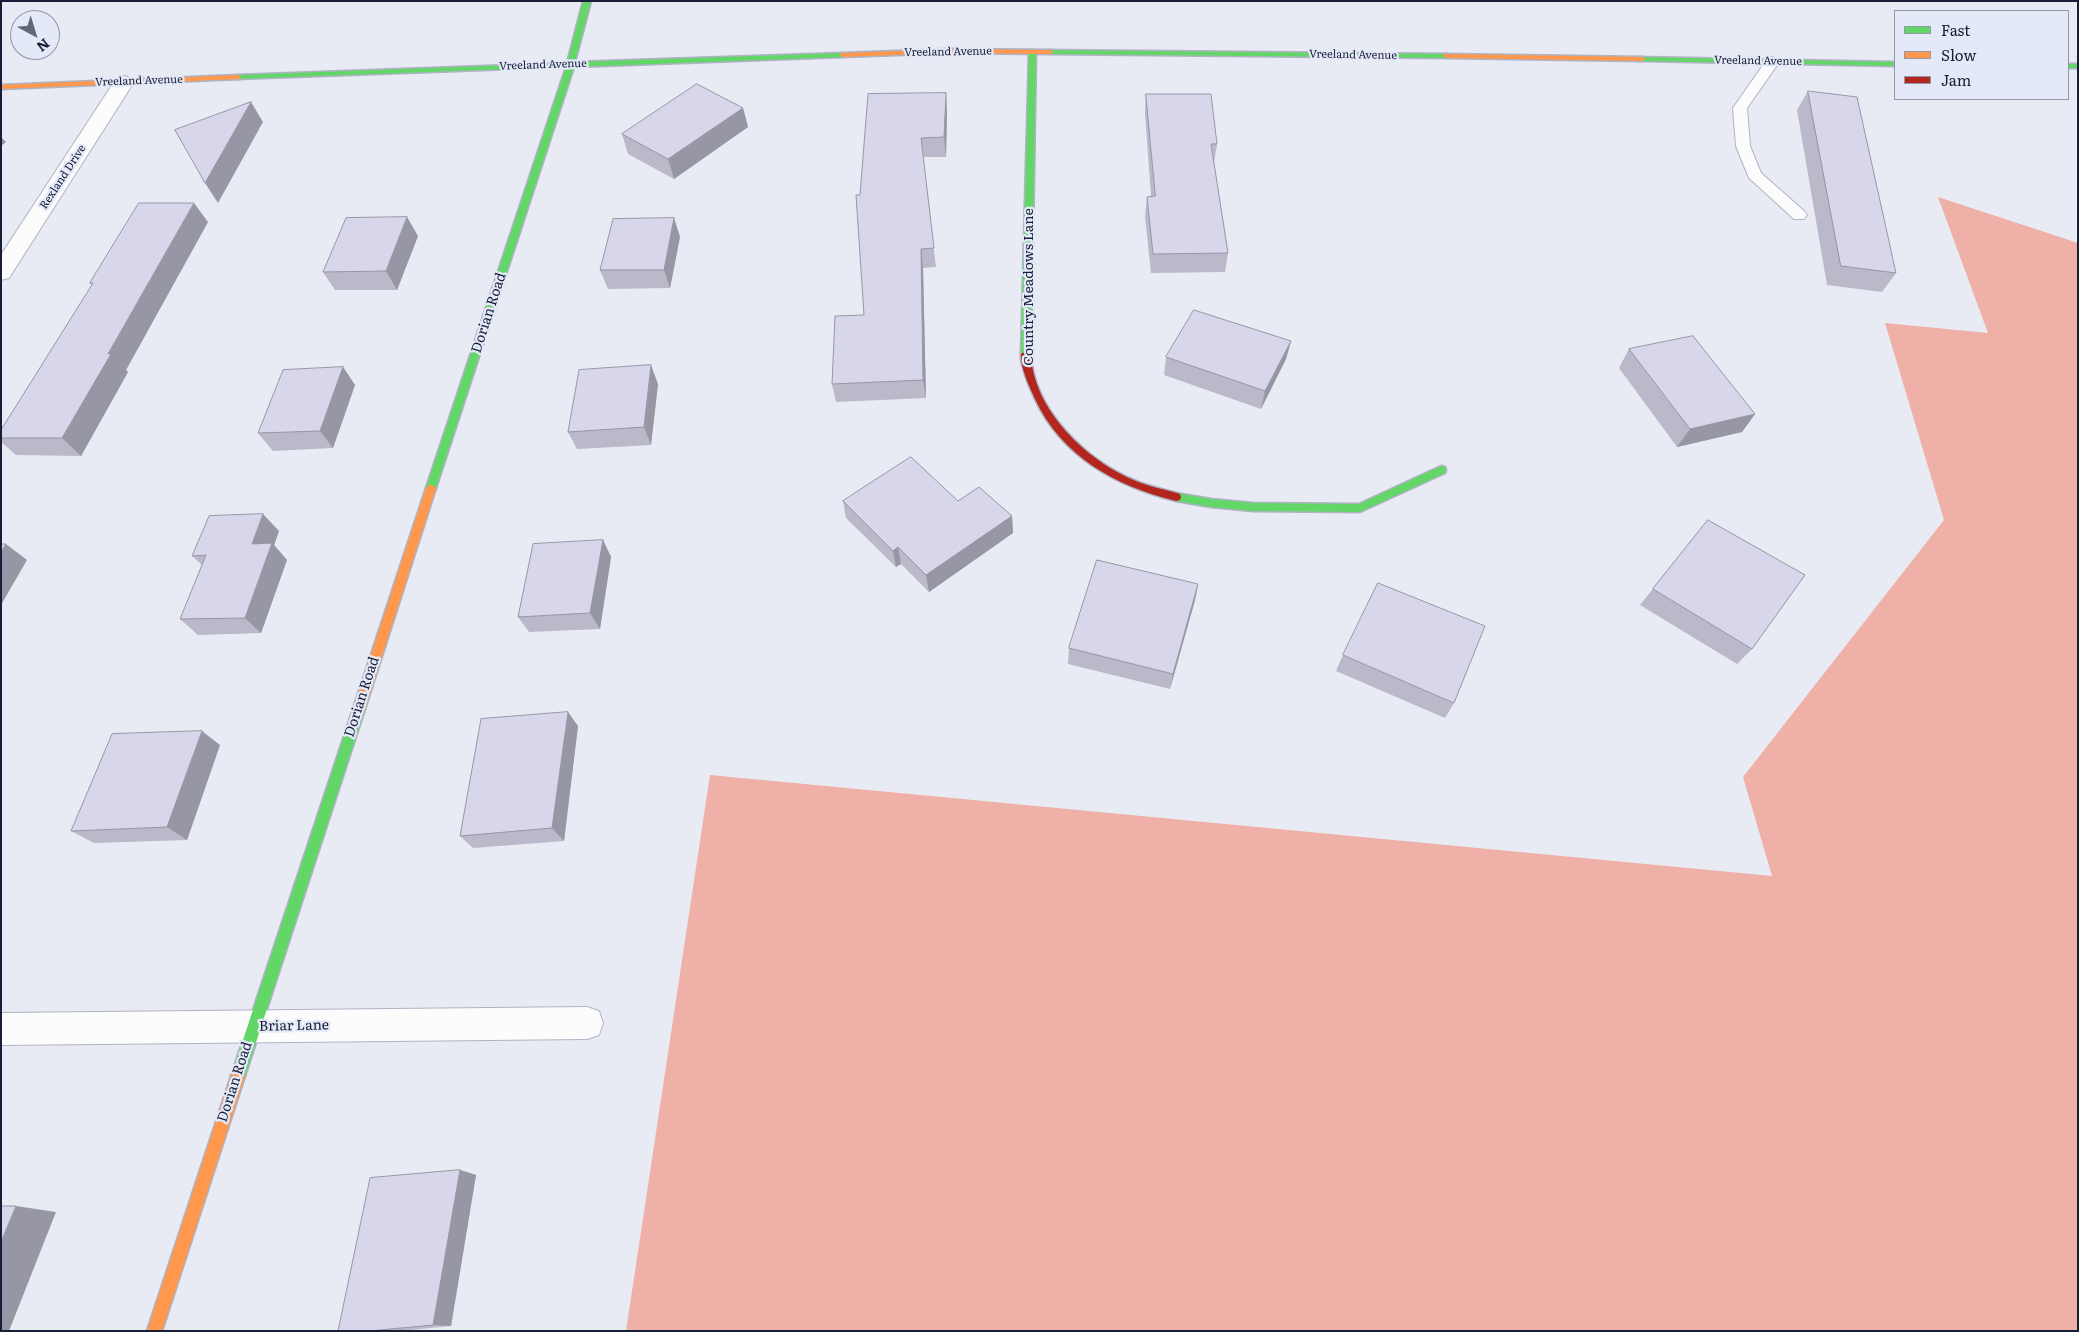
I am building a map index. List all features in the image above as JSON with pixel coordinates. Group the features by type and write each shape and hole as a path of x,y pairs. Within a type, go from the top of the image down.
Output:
{"street":[{"name":"Dorian Road","path":"154,1331 571,64 587,1"},
{"name":"Vreeland Avenue","path":"1,87 939,51 1894,64"},
{"name":"Country Meadows Lane","path":"1032,52 1026,365 1031,386 1040,406 1070,444 1114,477 1141,489 1170,498 1232,505 1279,508 1362,508 1441,470"},
{"name":"Rexland Drive","path":"1,273 124,82"},
{"name":"Briar Lane","path":"1,1030 587,1023"}],"lane":[{"path":"1773,61 1740,108 1743,146 1754,175 1799,215"}],"shaded area":[{"path":"1938,197 2078,243 2078,1331 626,1331 710,775 1772,876 1743,777 1944,520 1885,323 1988,333"}],"building":[{"path":"697,84 743,108 668,159 622,134"},
{"path":"1808,91 1857,97 1896,273 1841,266"},
{"path":"946,93 944,137 921,138 934,248 921,249 923,380 832,384 835,316 864,315 856,195 860,195 868,94"},
{"path":"1146,94 1211,94 1217,144 1211,144 1228,253 1153,254 1147,197 1155,196"},
{"path":"251,102 205,183 175,130"},
{"path":"139,203 194,203 108,354 111,354 62,438 1,438 1,430 93,283 90,283"},
{"path":"407,217 386,271 323,272 346,218"},
{"path":"674,218 664,270 600,270 613,219"},
{"path":"1194,310 1291,341 1265,391 1166,357"},
{"path":"1693,336 1755,414 1690,429 1629,349"},
{"path":"651,365 644,427 568,432 579,370"},
{"path":"343,367 320,431 258,433 283,370"},
{"path":"911,457 958,501 979,487 1012,516 926,575 898,547 893,551 843,501"},
{"path":"263,514 252,544 272,543 245,618 180,619 206,555 192,556 209,516"},
{"path":"1708,520 1805,575 1752,649 1653,589"},
{"path":"603,540 590,613 518,617 533,544"},
{"path":"1,544 6,544 1,552"},
{"path":"1097,560 1198,584 1173,674 1069,648"},
{"path":"1378,583 1485,626 1454,703 1343,655"},
{"path":"568,712 552,828 460,836 481,719"},
{"path":"202,731 167,827 71,831 112,734"},
{"path":"460,1170 433,1325 369,1331 338,1331 370,1178"},
{"path":"1,1206 16,1206 1,1242"}],"traffic: fast":[{"path":"431,488 571,64 587,1"},
{"path":"1026,354 1032,52"},
{"path":"1050,52 1447,56"},
{"path":"237,77 843,55"},
{"path":"1642,59 1894,64"},
{"path":"2069,66 2078,66"},
{"path":"1176,497 1253,507 1360,508 1441,470"},
{"path":"238,1076 359,709"}],"traffic: slow":[{"path":"843,55 949,51 1050,52"},
{"path":"1447,56 1642,59"},
{"path":"1,87 237,77"},
{"path":"359,709 431,488"},
{"path":"154,1331 238,1076"}],"traffic: jam":[{"path":"1026,354 1030,375 1044,408 1057,428 1073,445 1090,460 1110,473 1131,483 1176,497"}]}
